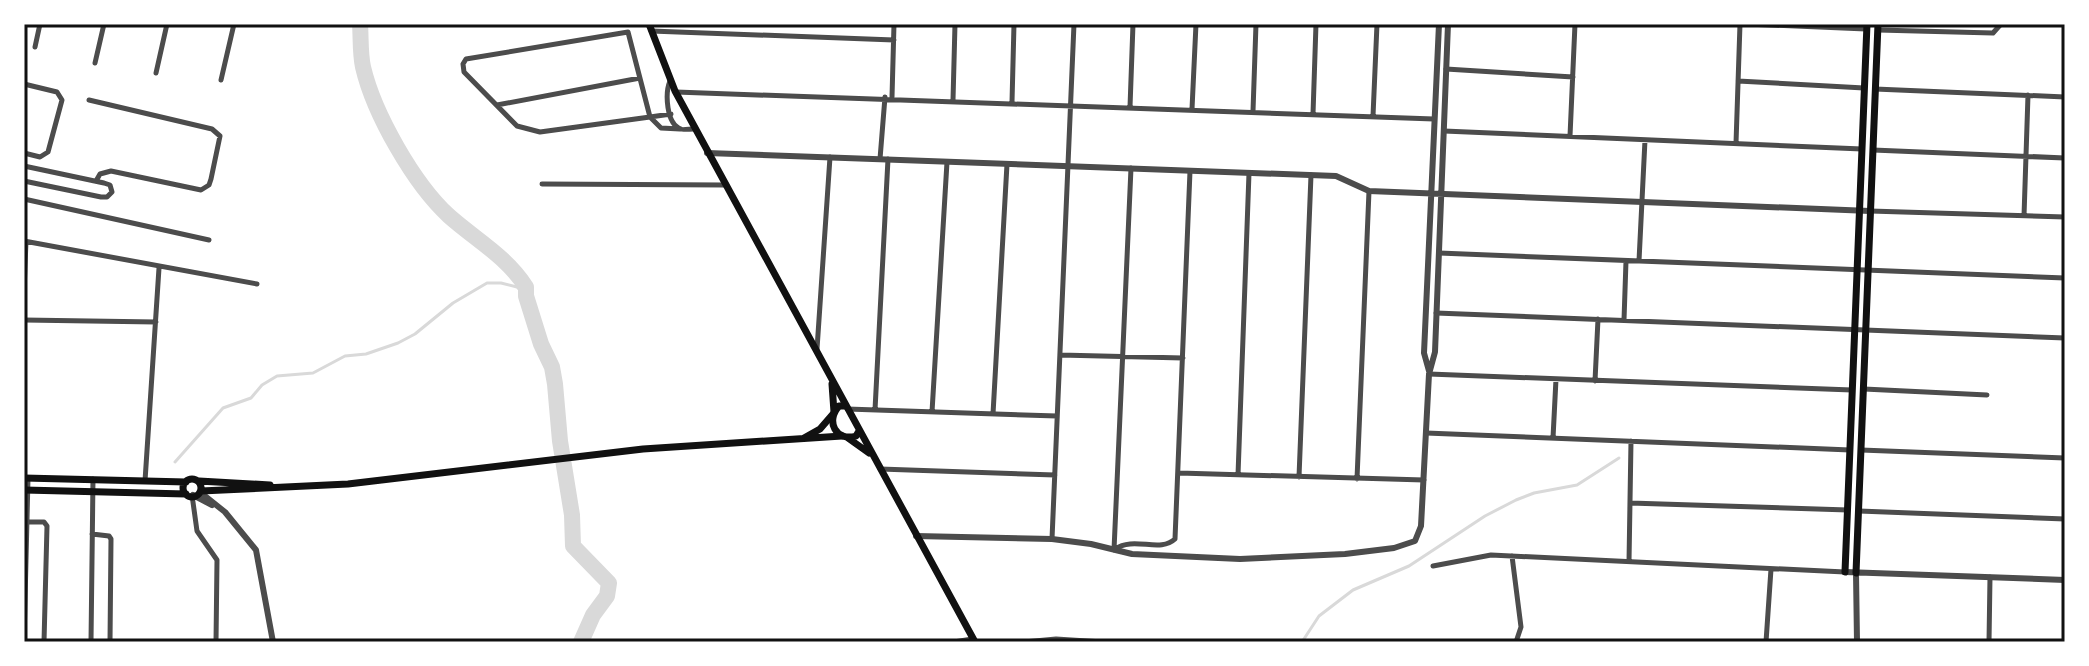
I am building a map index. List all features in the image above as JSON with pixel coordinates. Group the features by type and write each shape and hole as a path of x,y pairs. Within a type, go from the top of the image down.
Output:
{"main road":[{"path":"1845,572 1866,26"},
{"path":"650,27 670,81 707,153 974,640"},
{"path":"1856,573 1878,27"},
{"path":"830,378 834,428 873,457"},
{"path":"798,440 820,429 839,406 846,408"},
{"path":"26,490 194,493 348,484 643,449 856,436 859,431"},
{"path":"26,478 199,481 300,487"},
{"path":"194,493 202,484 199,481"},
{"path":"186,482 182,488 194,493"}],"street":[{"path":"35,47 40,24"},
{"path":"95,63 104,24"},
{"path":"156,73 167,24"},
{"path":"221,80 234,24"},
{"path":"875,410 884,159 894,24"},
{"path":"953,100 955,24"},
{"path":"1012,102 1014,24"},
{"path":"1052,539 1074,24"},
{"path":"1130,107 1133,24"},
{"path":"1192,109 1196,24"},
{"path":"1253,111 1256,24"},
{"path":"1313,114 1316,24"},
{"path":"1373,116 1377,24"},
{"path":"1429,374 1424,353 1439,24"},
{"path":"916,536 1052,539 1178,557 1240,559 1316,556 1394,548 1418,537 1429,374 1435,352 1448,24"},
{"path":"1570,136 1575,24"},
{"path":"1736,143 1740,24"},
{"path":"1747,24 1866,26"},
{"path":"1878,27 1993,33 2001,24"},
{"path":"650,27 894,40"},
{"path":"671,114 650,117 540,132 517,126 464,72 463,64 466,59 625,31 631,34 650,117 661,128 695,129"},
{"path":"1446,69 1573,77"},
{"path":"497,105 640,78"},
{"path":"670,81 665,99 680,129"},
{"path":"1738,81 1864,88"},
{"path":"24,84 57,92 62,100 48,152 40,157 24,153"},
{"path":"1875,89 2065,97"},
{"path":"675,91 1434,119"},
{"path":"2024,216 2028,95"},
{"path":"89,100 212,129 220,136 209,185 201,190 111,171 100,174 96,181"},
{"path":"1444,131 1862,149"},
{"path":"1639,261 1645,140"},
{"path":"1873,150 2065,158"},
{"path":"707,153 1311,175 1343,177 1369,191 2065,217"},
{"path":"817,354 830,157"},
{"path":"932,412 947,162"},
{"path":"993,414 1007,164"},
{"path":"24,166 110,185 110,195 101,197 24,181"},
{"path":"1114,550 1131,168"},
{"path":"1114,550 1127,543 1168,545 1175,539 1190,171"},
{"path":"1238,475 1249,173"},
{"path":"1299,477 1311,175"},
{"path":"542,184 724,185"},
{"path":"1357,479 1369,191"},
{"path":"24,199 209,240"},
{"path":"24,292 25,241 257,284"},
{"path":"1439,253 2065,278"},
{"path":"1624,320 1626,261"},
{"path":"145,481 159,268"},
{"path":"1436,313 2065,338"},
{"path":"1595,381 1598,319"},
{"path":"24,320 156,322"},
{"path":"1060,355 1183,358"},
{"path":"1429,374 1852,390"},
{"path":"1553,438 1556,379"},
{"path":"1864,389 1987,395"},
{"path":"846,408 1057,416"},
{"path":"1426,433 1850,450"},
{"path":"1629,562 1631,441"},
{"path":"1861,450 2065,458"},
{"path":"880,469 1055,475"},
{"path":"1179,473 1424,480"},
{"path":"24,642 28,522 26,478"},
{"path":"91,642 93,479"},
{"path":"194,493 225,512 256,550 273,642"},
{"path":"194,493 197,531 217,560 216,642"},
{"path":"1630,503 1848,510"},
{"path":"1859,511 2065,519"},
{"path":"28,522 44,522 47,526 44,642"},
{"path":"92,534 111,539 110,642"},
{"path":"1433,566 1491,555 2065,580"},
{"path":"1512,556 1521,627 1516,642"},
{"path":"1766,642 1771,569"},
{"path":"1856,573 1857,642"},
{"path":"1989,642 1990,577"},
{"path":"1024,642 1056,639 1103,642"},
{"path":"954,642 974,640"}],"waterway":[{"path":"360,24 362,62 368,86 409,167 449,216 500,257 526,287 541,344 552,367 572,515 573,546 609,583 607,596 593,615 581,642"},
{"path":"175,462 223,408 251,398 262,385 277,376 313,373 345,356 366,354 398,343 415,334 453,303 487,283 517,287 526,296"},
{"path":"1302,642 1319,616 1353,590 1409,566 1485,516 1516,500 1534,493 1577,485 1619,458"}]}
